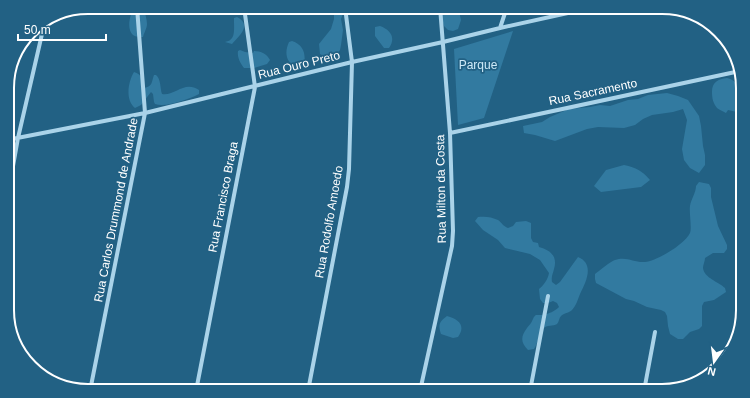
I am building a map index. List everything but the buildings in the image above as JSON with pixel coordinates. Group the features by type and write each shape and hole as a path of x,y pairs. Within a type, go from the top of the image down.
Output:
{"street":[{"name":"Rua Carlos Drummond de Andrade","path":"91,384 146,113 138,14"},
{"name":"Rua Francisco Braga","path":"197,384 255,87 245,14"},
{"name":"Rua Rodolfo Amoedo","path":"309,384 347,187 349,169 352,62 346,14"},
{"name":"Rua Milton da Costa","path":"422,384 452,246 453,231 450,133 441,14"},
{"path":"500,28 505,14"},
{"name":"Rua Ouro Preto","path":"14,139 146,113 352,62 563,14"},
{"path":"14,163 18,138 43,29"},
{"name":"Rua Sacramento","path":"450,133 734,72"},
{"path":"531,384 548,296"},
{"path":"645,384 655,332"}],"green space":[{"path":"132,14 145,14 147,27 143,37 136,37 131,32 129,25"},
{"path":"334,14 343,14 341,19 343,30 340,50 333,57 328,58 320,54 319,44 331,29"},
{"path":"440,14 460,14 461,20 458,29 453,31 448,30 444,26"},
{"path":"237,17 244,23 243,30 232,44 225,42 230,40 233,36 234,18"},
{"path":"380,26 390,32 392,41 389,48 384,48 375,36 375,27"},
{"name":"Parque","path":"513,31 484,118 458,125 454,49"},
{"path":"292,41 299,45 303,50 305,58 304,66 297,67 288,60 286,54 287,46 289,42"},
{"path":"240,50 253,53 254,51 261,52 270,60 267,64 254,68 244,68 238,58 238,51"},
{"path":"134,72 140,76 144,88 150,85 154,75 156,75 160,81 162,94 172,93 184,87 194,87 199,90 199,94 177,102 160,105 155,104 153,94 151,92 141,105 135,108 132,105 128,91"},
{"path":"727,78 735,82 736,112 728,110 726,113 717,108 714,102 712,89 714,83 721,79"},
{"path":"667,93 688,100 699,116 705,155 705,165 699,173 690,168 684,160 682,149 687,120 683,109 652,115 635,125 624,128 598,127 587,129 555,141 524,133 523,126 542,122 569,109 600,105 610,106 648,95"},
{"path":"624,165 638,170 650,180 641,187 601,192 594,186 606,170"},
{"path":"699,182 709,184 711,188 711,197 718,226 727,245 727,249 724,253 713,253 705,258 703,268 712,280 725,288 726,292 714,300 704,302 702,306 702,326 699,329 690,332 683,339 678,339 670,334 665,312 626,299 596,283 595,274 611,262 619,259 645,262 656,259 683,242 690,233 690,206 696,186"},
{"path":"478,217 496,219 508,228 513,226 516,222 526,221 531,223 531,238 533,242 538,243 539,247 550,252 554,257 555,264 552,282 556,285 560,282 578,257 586,264 588,274 575,307 571,311 561,316 557,324 543,329 534,349 528,350 523,342 522,339 525,331 536,315 549,313 559,307 557,303 553,301 543,303 540,299 539,289 546,282 549,273 540,260 530,254 505,248 498,240 483,230 475,221"},
{"path":"447,316 455,319 460,324 461,330 458,337 453,338 441,334 440,324"}]}
